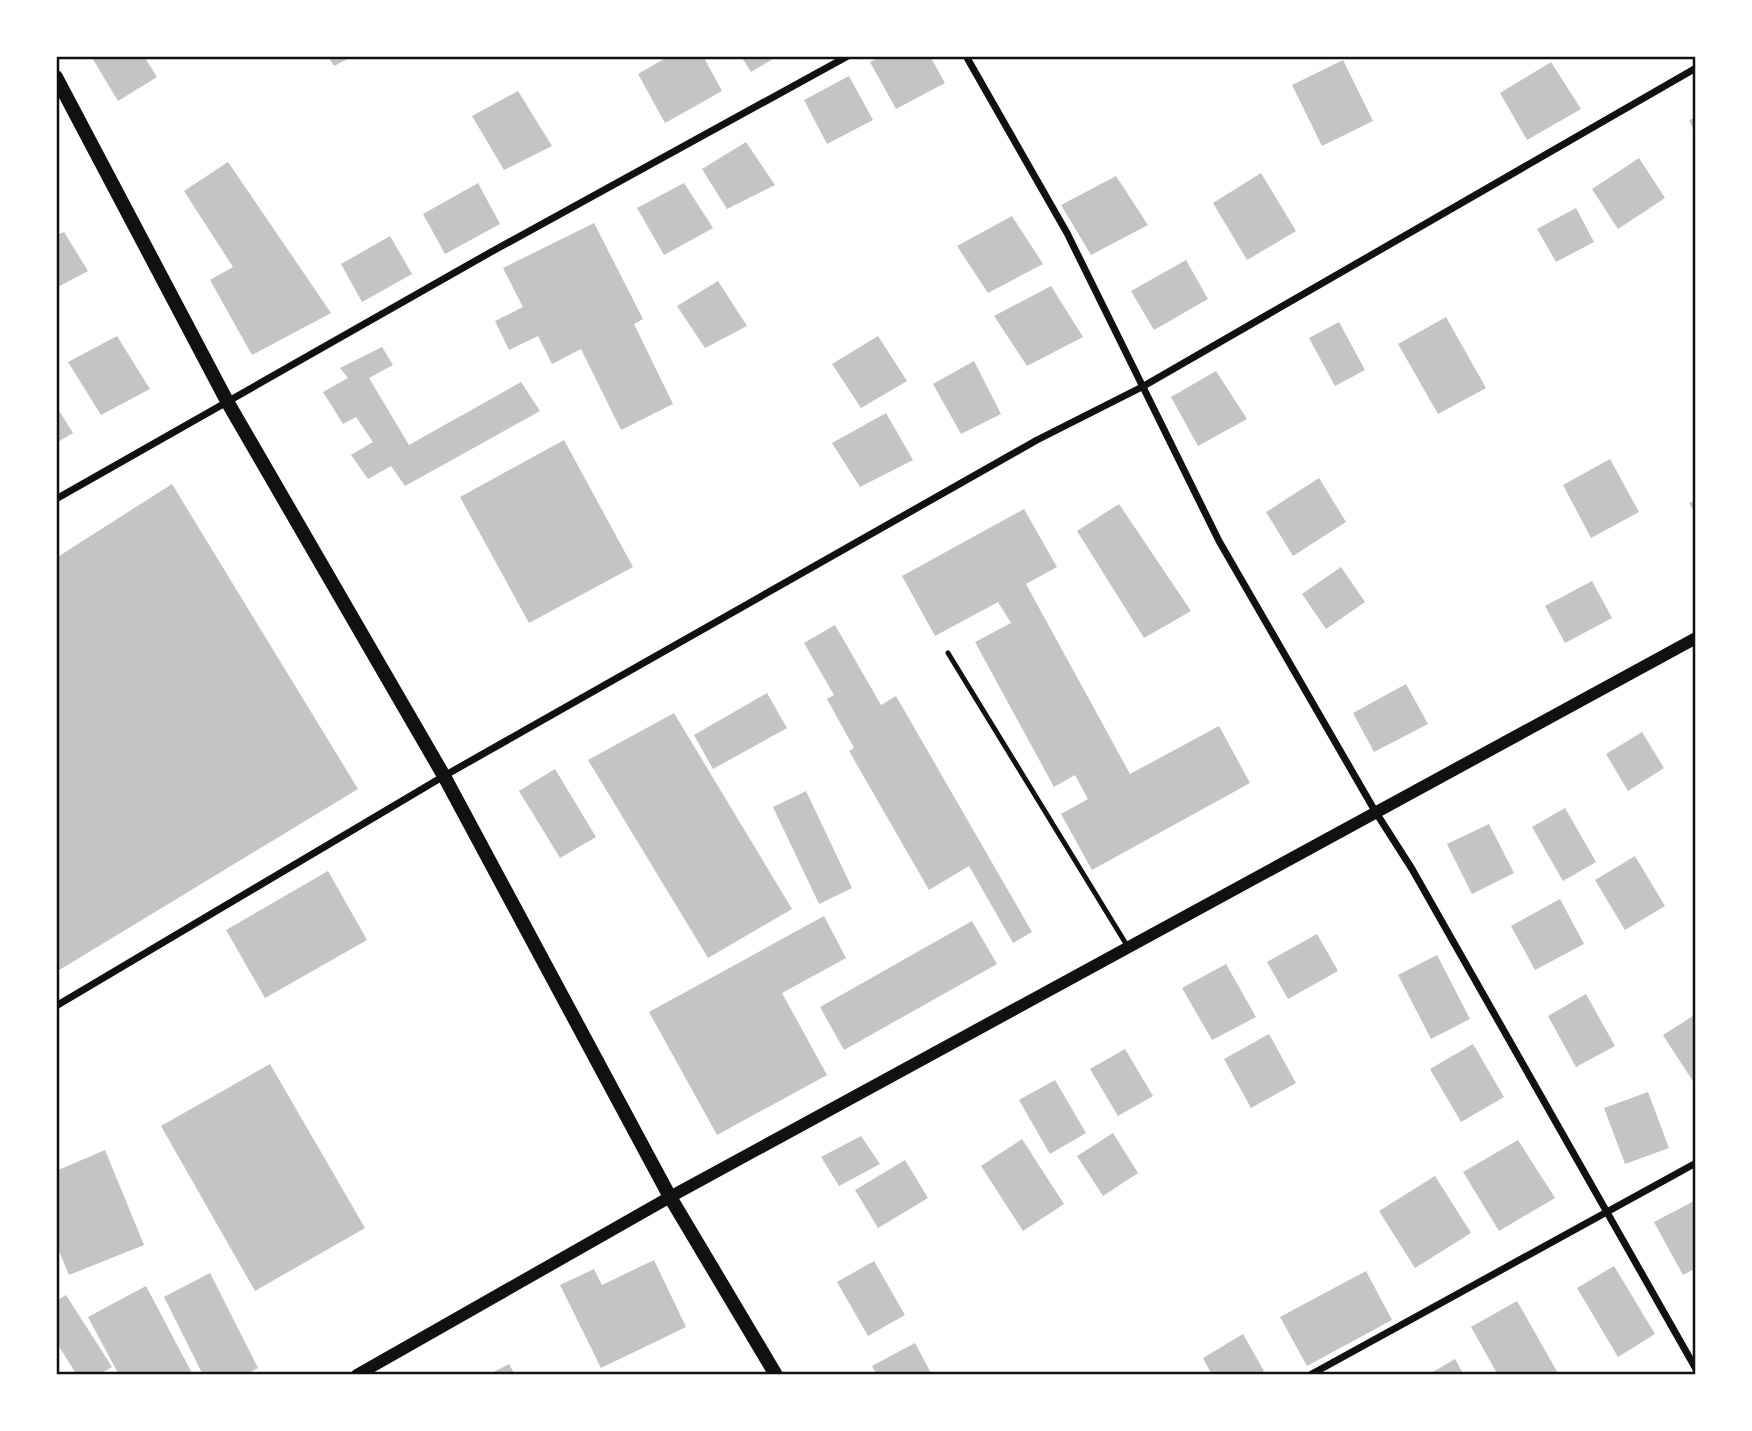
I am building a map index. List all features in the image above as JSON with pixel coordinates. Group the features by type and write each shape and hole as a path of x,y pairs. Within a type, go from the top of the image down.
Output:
{"main road":[{"path":"56,77 228,403 444,776 670,1197 776,1375"}],"street":[{"path":"56,499 491,252 848,56"},
{"path":"966,56 1067,233 1219,541 1375,811 1412,869 1560,1126 1606,1215 1696,1369"},
{"path":"56,1006 444,776 1037,440 1142,387 1696,68"},
{"path":"357,1375 670,1197 1696,638"},
{"path":"1310,1375 1606,1215 1696,1163"}],"lane":[{"path":"948,653 1128,947"}],"building":[{"path":"91,56 144,56 157,77 118,101"},
{"path":"328,56 353,56 334,66"},
{"path":"669,56 703,56 722,91 665,123 638,74"},
{"path":"741,56 778,56 751,72"},
{"path":"882,56 930,56 945,83 896,109 870,62"},
{"path":"1343,60 1373,121 1322,146 1292,85"},
{"path":"1551,62 1581,109 1527,140 1500,93"},
{"path":"849,76 873,120 827,144 804,100"},
{"path":"518,91 552,146 504,170 472,116"},
{"path":"1696,117 1696,135 1689,120"},
{"path":"746,142 775,185 727,209 702,169"},
{"path":"1639,158 1665,198 1618,229 1592,189"},
{"path":"228,162 331,313 252,355 210,280 233,267 184,191"},
{"path":"1261,173 1296,231 1247,260 1213,203"},
{"path":"1116,176 1148,225 1091,255 1061,205"},
{"path":"478,183 500,224 445,254 423,214"},
{"path":"684,183 713,228 664,255 637,208"},
{"path":"1576,208 1594,242 1556,262 1537,229"},
{"path":"1012,216 1043,264 988,293 957,246"},
{"path":"594,223 643,319 634,324 673,404 621,430 581,349 552,364 538,336 509,350 495,321 523,307 503,268"},
{"path":"64,232 88,271 56,288 56,235"},
{"path":"390,236 412,274 362,302 341,264"},
{"path":"1186,260 1208,299 1154,330 1131,291"},
{"path":"718,281 747,326 705,348 677,306"},
{"path":"1051,286 1083,337 1027,366 994,316"},
{"path":"1446,317 1486,388 1438,414 1398,344"},
{"path":"1339,322 1365,370 1335,386 1309,338"},
{"path":"117,336 150,389 101,415 68,362"},
{"path":"878,336 907,381 861,408 832,364"},
{"path":"382,347 393,365 369,378 409,445 521,382 540,411 405,486 391,466 368,479 351,455 373,442 356,417 343,424 323,392 348,378 340,368"},
{"path":"974,361 1001,414 961,434 933,384"},
{"path":"1216,371 1247,419 1198,446 1171,397"},
{"path":"56,406 73,433 56,443"},
{"path":"886,413 913,460 860,487 832,443"},
{"path":"564,440 633,567 529,623 460,497"},
{"path":"1610,459 1639,512 1591,538 1563,485"},
{"path":"1319,478 1346,522 1293,556 1266,512"},
{"path":"172,484 358,789 56,972 56,558"},
{"path":"1696,500 1696,515 1689,503"},
{"path":"1119,504 1191,611 1144,638 1077,531"},
{"path":"1024,509 1057,567 1026,584 1130,774 1219,726 1250,783 1092,870 1061,814 1088,799 1075,775 1054,787 975,642 1011,623 998,602 935,636 902,576"},
{"path":"1341,567 1365,602 1326,629 1302,594"},
{"path":"1592,581 1612,618 1565,643 1545,606"},
{"path":"835,625 881,705 896,696 1032,932 1013,943 969,866 929,890 849,751 854,748 827,699 834,695 804,643"},
{"path":"1406,684 1428,724 1374,752 1353,713"},
{"path":"767,693 787,728 713,769 694,735"},
{"path":"674,713 792,909 708,958 588,760"},
{"path":"1642,732 1664,768 1628,791 1606,754"},
{"path":"555,769 596,837 560,858 519,791"},
{"path":"806,791 852,888 819,904 773,807"},
{"path":"1565,808 1596,862 1563,881 1532,827"},
{"path":"1489,824 1514,873 1472,894 1447,844"},
{"path":"1635,856 1665,906 1625,930 1595,880"},
{"path":"328,871 367,940 265,998 226,930"},
{"path":"1560,899 1584,944 1535,970 1511,926"},
{"path":"824,916 846,958 782,993 827,1075 717,1135 649,1012"},
{"path":"972,921 997,964 844,1050 820,1007"},
{"path":"1317,934 1338,971 1288,999 1267,962"},
{"path":"1437,955 1470,1019 1431,1039 1398,975"},
{"path":"1226,964 1256,1017 1212,1040 1182,988"},
{"path":"1586,994 1615,1046 1576,1067 1548,1016"},
{"path":"1696,1014 1696,1086 1663,1035"},
{"path":"1269,1034 1296,1083 1251,1108 1224,1059"},
{"path":"1473,1044 1504,1097 1461,1122 1430,1069"},
{"path":"1125,1049 1153,1096 1118,1116 1090,1069"},
{"path":"270,1064 365,1228 255,1291 161,1126"},
{"path":"1055,1080 1086,1133 1050,1154 1019,1100"},
{"path":"1648,1092 1669,1148 1625,1164 1604,1108"},
{"path":"1113,1133 1138,1173 1103,1196 1077,1156"},
{"path":"861,1136 880,1164 839,1186 821,1157"},
{"path":"1022,1139 1064,1204 1023,1231 981,1166"},
{"path":"1518,1140 1555,1198 1499,1231 1463,1172"},
{"path":"105,1150 144,1245 69,1275 56,1244 56,1171"},
{"path":"905,1160 928,1198 878,1228 855,1190"},
{"path":"1435,1176 1471,1233 1415,1268 1379,1211"},
{"path":"1696,1200 1696,1268 1683,1275 1654,1222"},
{"path":"654,1260 686,1327 601,1368 560,1285 594,1269 602,1285"},
{"path":"874,1261 905,1315 868,1336 837,1282"},
{"path":"1614,1266 1655,1334 1618,1357 1577,1288"},
{"path":"1366,1271 1392,1320 1307,1366 1280,1317"},
{"path":"210,1273 258,1368 245,1375 203,1375 164,1297"},
{"path":"146,1286 193,1375 119,1375 88,1317"},
{"path":"66,1295 112,1367 98,1375 77,1375 56,1342 56,1301"},
{"path":"1517,1301 1559,1375 1498,1375 1471,1327"},
{"path":"1243,1334 1264,1371 1256,1375 1212,1375 1203,1358"},
{"path":"915,1343 932,1375 877,1375 872,1366"},
{"path":"1455,1359 1464,1375 1428,1375"},
{"path":"509,1364 515,1375 488,1375"}]}
